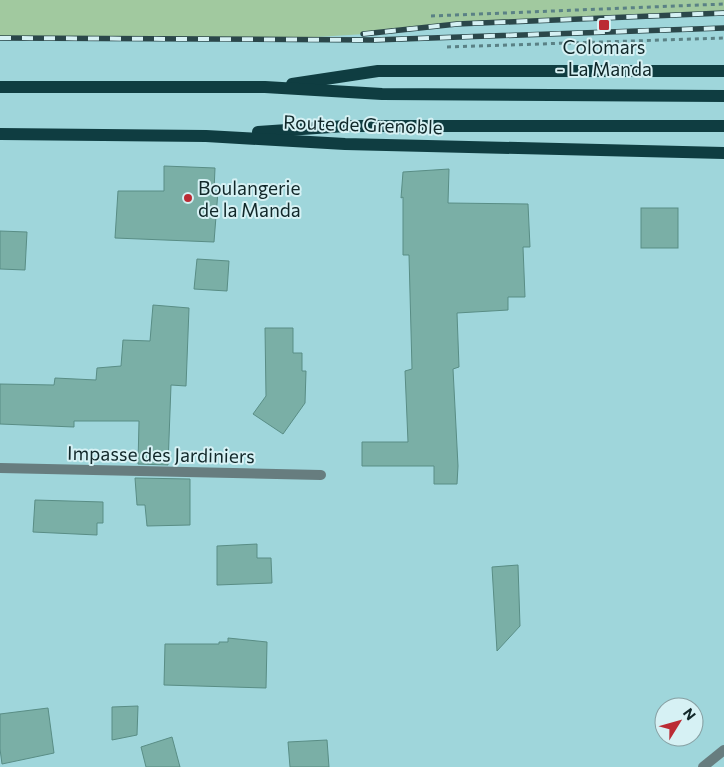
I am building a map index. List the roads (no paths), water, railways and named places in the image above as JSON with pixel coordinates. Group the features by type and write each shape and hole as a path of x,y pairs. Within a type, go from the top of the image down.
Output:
{"main road":[{"path":"265,87 378,71 724,72"},
{"name":"Route de Grenoble","path":"0,86 265,87 382,94 724,96"},
{"path":"206,136 346,126 724,126"},
{"name":"Route de Grenoble","path":"0,134 206,136 345,144 724,153"}],"street":[{"name":"Impasse des Jardiniers","path":"0,468 321,475"},
{"path":"703,767 724,750"}],"railway":[{"path":"363,34 457,24 724,13"},
{"path":"0,38 374,40 724,28"}],"place":[{"name":"Colomars - La Manda","path":"604,25"},
{"name":"Boulangerie de la Manda","path":"188,198"}]}
